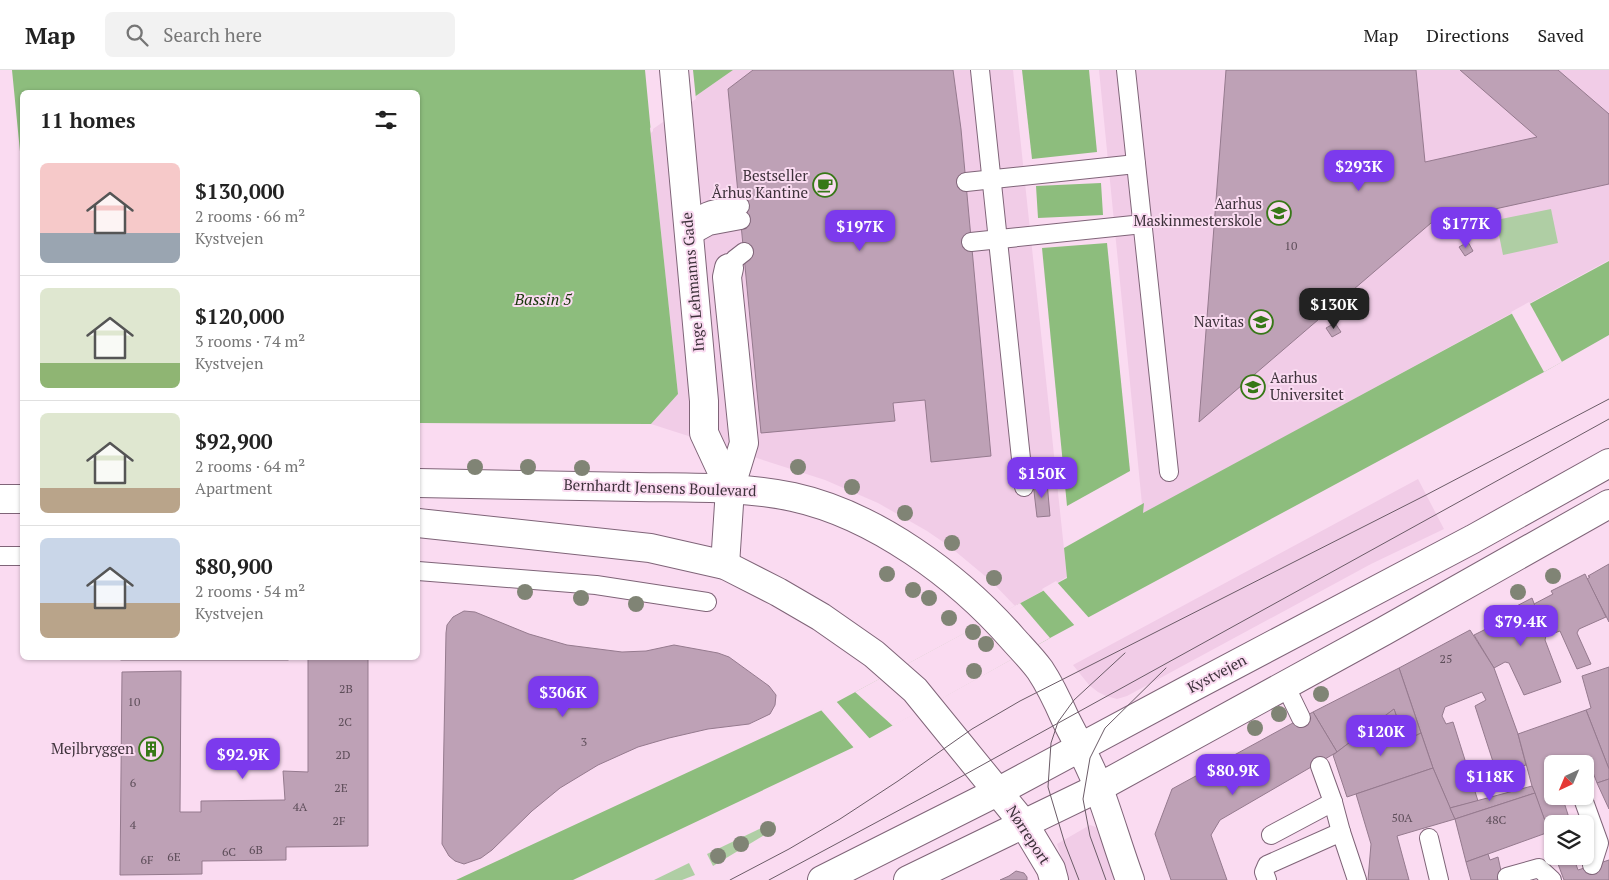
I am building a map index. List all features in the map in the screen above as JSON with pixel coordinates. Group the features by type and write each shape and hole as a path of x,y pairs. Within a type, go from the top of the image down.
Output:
{"street":[{"name":"Inge Lehmanns Gade","path":"674,70 704,401 704,433 730,488"},
{"name":"Inge Lehmanns Gade","path":"725,565 730,488 744,443 727,277 739,262"},
{"name":"Kystvejen","path":"822,880 999,791 1473,539 1609,463"},
{"name":"Bernhardt Jensens Boulevard","path":"420,483 730,488 795,498 827,508 869,526 910,549 941,571 993,616 1027,654 1040,670 1081,747 1098,788"},
{"path":"908,880 1098,788 1609,504"},
{"path":"420,523 650,548 725,565 778,592 821,617 874,654 915,690 999,791"},
{"path":"1098,788 1130,880"},
{"name":"Nørreport","path":"999,791 1024,824 1051,869 1054,880"}],"lane":[{"path":"980,70 1024,487"},
{"path":"1126,70 1169,472"},
{"path":"966,182 1136,164"},
{"path":"689,237 692,225 699,216 707,211 740,213"},
{"path":"971,242 1143,224"},
{"path":"0,556 20,556"},
{"path":"420,571 596,585 707,602"},
{"path":"1285,685 1301,718"},
{"path":"1320,766 1357,880"},
{"path":"1271,835 1333,802"},
{"path":"1594,829 1599,843 1594,859"},
{"path":"1266,880 1264,872 1267,864 1340,832"},
{"path":"1429,838 1439,880"},
{"path":"1508,877 1538,868 1552,880"}],"shaded area":[{"path":"733,70 1013,70 1067,577 1015,606 991,581 949,546 878,503 825,480 651,424 678,394 650,128"},
{"name":"Aarhus Universitet","path":"1099,70 1609,70 1609,260 1143,514"},
{"path":"1551,209 1558,243 1503,255 1496,220"},
{"path":"1418,479 1444,529 1371,564 1127,696 1117,699 1098,692 1089,685 1073,665"},
{"path":"774,822 776,828 713,866 707,854"},
{"path":"1090,825 1096,827 1098,831 1116,880 1069,880 1057,844"},
{"path":"689,863 695,875 682,880 654,880"}],"water":[{"name":"Bassin 5","path":"12,70 733,70 650,128 678,394 651,424 420,423 420,90 20,90 20,152"},
{"path":"1022,70 1089,70 1097,152 1032,159"},
{"path":"1101,183 1103,215 1038,218 1036,186"},
{"path":"1107,243 1130,471 1067,506 1042,248"},
{"path":"1609,261 1609,335 1544,372 1050,638 852,748 573,880 456,880 820,711 1067,578 1064,548 1144,503 1143,513"}],"pier":[{"path":"645,70 693,70 696,99 653,129 651,133"},
{"path":"1529,302 1562,362 1544,372 1511,312"},
{"path":"1056,581 1090,619 1076,627 1042,589"},
{"path":"1020,603 1050,638 893,726 855,692"},
{"path":"835,700 871,740 868,743 855,749 821,710"}],"building":[{"path":"753,70 953,70 961,129 991,456 931,462 925,400 893,403 895,421 761,433 728,89"},
{"name":"Navitas","path":"1226,70 1416,70 1425,162 1537,137 1460,70 1558,70 1609,114 1609,184 1431,223 1199,422"},
{"path":"1468,242 1473,251 1465,256 1459,247"},
{"path":"1335,323 1341,332 1332,337 1326,328"},
{"path":"1047,482 1050,516 1037,517 1033,483"},
{"path":"1609,564 1609,622 1587,579 1590,577 1588,576"},
{"path":"1585,574 1606,617 1579,629 1577,633 1591,664 1577,669 1560,631 1546,636 1534,604 1553,594 1551,591"},
{"path":"1532,598 1561,682 1524,695 1509,663 1505,662 1494,668 1474,635 1490,627 1486,622"},
{"path":"464,611 475,612 529,634 567,645 622,652 646,651 674,645 718,653 729,657 769,686 776,695 775,705 770,714 749,724 708,729 669,738 638,747 598,765 560,788 532,811 492,850 481,858 464,864 455,861 449,856 442,844 446,633 447,625 453,617"},
{"path":"1470,630 1494,668 1518,734 1526,765 1497,774 1475,706 1486,700 1482,692 1445,707 1442,716 1446,724 1453,722 1478,801 1450,808 1433,768 1399,668"},
{"name":"Mejlbryggen","path":"308,660 368,660 368,846 286,847 286,860 202,861 202,874 120,875 122,672 181,671 180,812 201,812 201,801 285,800 283,771 308,772"},
{"path":"1609,667 1609,769 1586,710 1591,708 1582,676"},
{"path":"1399,668 1421,733 1405,741 1394,709 1337,752 1313,712"},
{"path":"1394,709 1405,741 1421,733 1433,768 1347,797 1333,755"},
{"path":"1586,710 1609,769 1609,779 1597,783 1594,775 1594,755 1544,755 1544,805 1565,805 1568,815 1544,815 1544,818 1532,786 1518,734"},
{"path":"1313,712 1337,752 1220,820 1211,835 1227,880 1171,880 1155,834 1172,789"},
{"path":"1433,768 1455,819 1397,836 1409,880 1368,880 1371,844 1356,794"},
{"path":"1609,779 1609,809 1597,783"},
{"path":"1532,786 1535,793 1455,819 1450,808"},
{"path":"1535,793 1544,818 1544,834 1466,862 1455,819"},
{"path":"1488,854 1490,860 1498,857 1503,880 1471,880 1466,862"},
{"path":"1609,860 1609,880 1564,880 1558,865 1576,865 1578,870"},
{"path":"1016,871 1024,873 1027,880 1000,880 1009,876"}],"tram line":[{"path":"730,880 789,849 840,819 972,729 1020,701 1426,495 1609,399"},
{"path":"769,880 946,785 1609,419"},
{"path":"1079,880 1065,844 1048,787 1051,743 1058,722 1074,700 1125,653"},
{"path":"1106,880 1090,836 1083,799 1090,758 1105,728 1166,668"}],"place":[{"name":"Bestseller Århus Kantine","path":"825,185"},
{"name":"Aarhus Maskinmesterskole","path":"1279,213"},
{"name":"Navitas","path":"1261,322"},
{"name":"Aarhus Universitet","path":"1253,387"},
{"name":"Mejlbryggen","path":"151,749"}]}
